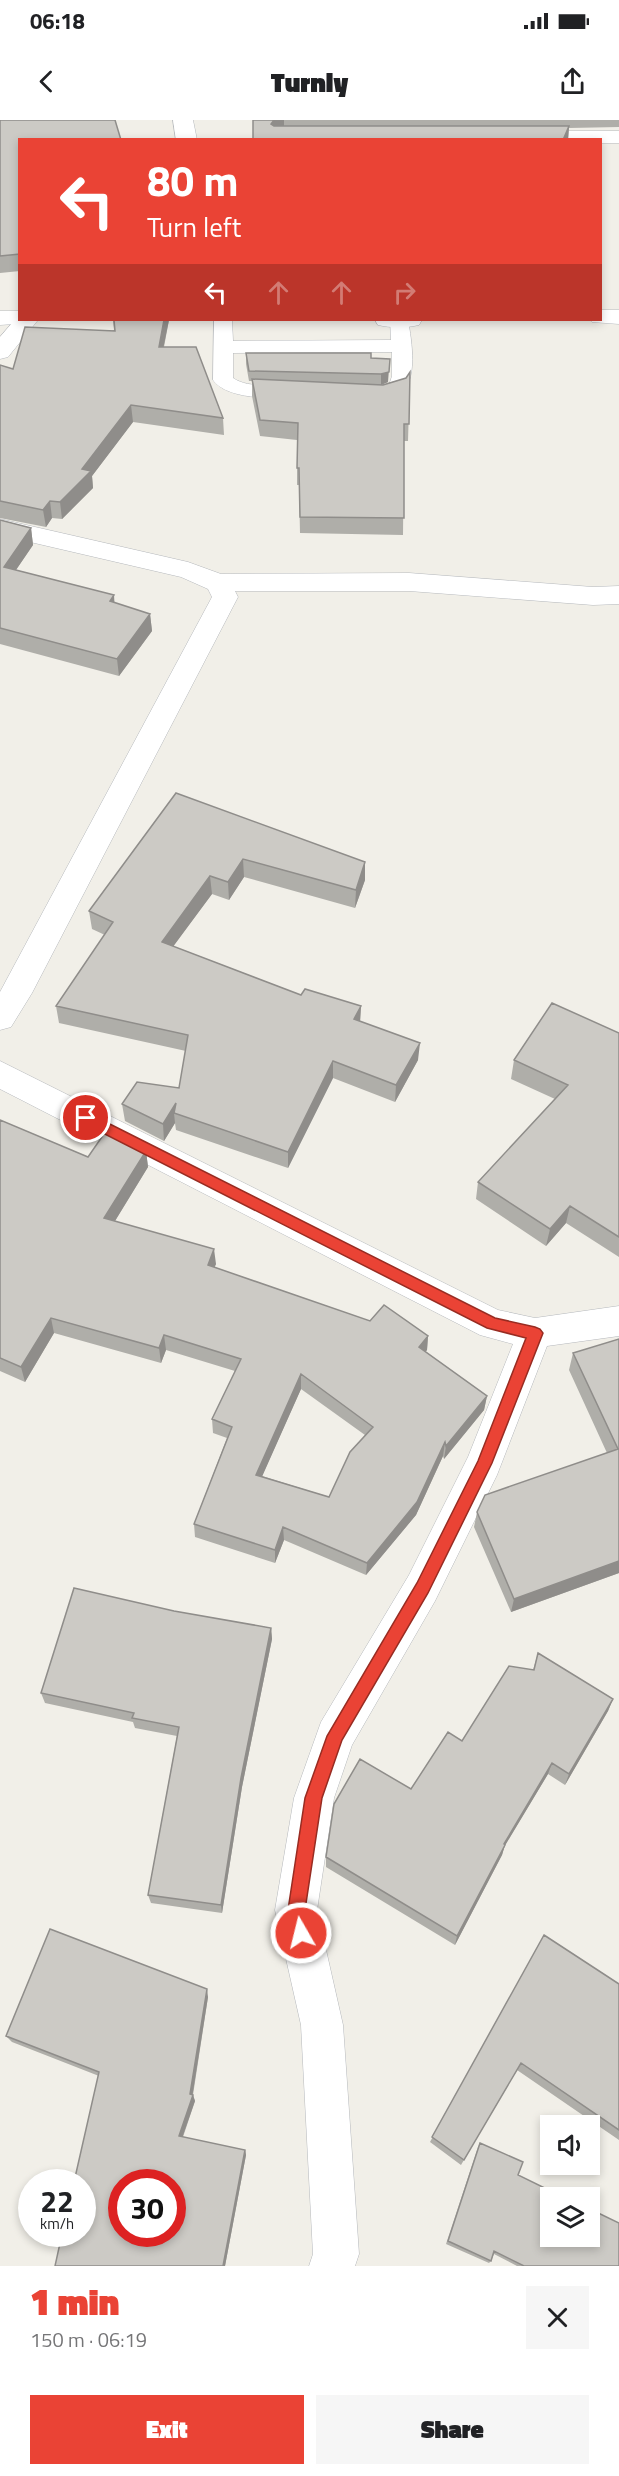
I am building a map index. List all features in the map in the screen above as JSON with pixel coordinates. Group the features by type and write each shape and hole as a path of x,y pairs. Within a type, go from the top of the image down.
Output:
{"street":[{"path":"183,120 187,138"},
{"path":"504,136 619,137"},
{"path":"602,317 619,317"},
{"path":"0,318 18,318"},
{"path":"0,352 26,321"},
{"path":"0,527 188,570 218,583 409,582 593,596 619,595"},
{"path":"0,1018 21,985 208,633 225,597 218,583"},
{"path":"0,1074 492,1324 535,1333 619,1321"},
{"path":"333,2266 336,2254 322,2025 296,1910 314,1798 335,1736 422,1588 484,1463 535,1333"}],"lane":[{"path":"223,321 223,380 230,387 311,391"},
{"path":"358,393 382,393 398,388 402,379 399,321"},
{"path":"222,347 400,346"}],"building":[{"path":"0,120 115,120 120,138 18,138 18,254 0,256"},
{"path":"253,120 274,120 271,124 274,126 569,126 564,138 253,138"},
{"path":"114,321 164,321 159,347 196,347 223,418 131,405 82,469 91,471 60,502 50,501 43,510 0,501 0,365 13,369 25,327 115,331"},
{"path":"246,353 371,353 371,358 390,359 389,372 381,374 249,371"},
{"path":"410,372 409,424 404,424 404,518 300,517 299,468 297,468 298,423 260,420 252,379 383,385 406,378"},
{"path":"0,520 31,528 4,567 114,595 110,601 150,614 117,659 0,628"},
{"path":"176,793 365,862 356,890 243,859 228,882 210,876 162,942 301,995 305,989 361,1006 354,1019 420,1043 396,1085 333,1061 288,1152 174,1113 176,1103 163,1124 122,1104 137,1082 179,1088 188,1035 56,1006 113,922 89,911"},
{"path":"552,1003 619,1033 619,1237 570,1206 550,1229 478,1182 568,1085 514,1060"},
{"path":"0,1120 88,1157 106,1131 146,1151 104,1218 214,1249 208,1265 370,1321 384,1305 428,1336 419,1347 487,1396 446,1446 445,1442 417,1502 367,1563 283,1527 275,1550 194,1524 232,1427 212,1419 241,1359 164,1335 159,1348 51,1318 21,1367 0,1358","holes":["301,1374 373,1427 350,1452 329,1497 256,1475"]},
{"path":"619,1339 619,1561 514,1599 477,1512 485,1495 618,1449 573,1353"},
{"path":"74,1588 174,1611 271,1628 241,1778 221,1905 148,1895 179,1727 132,1718 134,1713 41,1693"},
{"path":"538,1653 613,1699 569,1774 552,1763 504,1844 457,1936 326,1857 334,1804 360,1759 411,1789 448,1732 462,1741 509,1666 534,1670"},
{"path":"50,1929 207,1989 190,2094 193,2095 179,2136 245,2150 223,2266 55,2266 59,2247 96,2247 96,2169 77,2169 99,2072 6,2036"},
{"path":"544,1935 619,1984 619,2130 521,2063 464,2160 432,2137"},
{"path":"480,2143 523,2162 518,2175 543,2187 540,2187 540,2247 600,2247 600,2214 619,2223 619,2266 524,2266 494,2251 491,2261 448,2241"}],"route":[{"path":"86,1118 492,1324 535,1333 484,1463 422,1588 335,1736 314,1798 296,1910 301,1933"}]}
